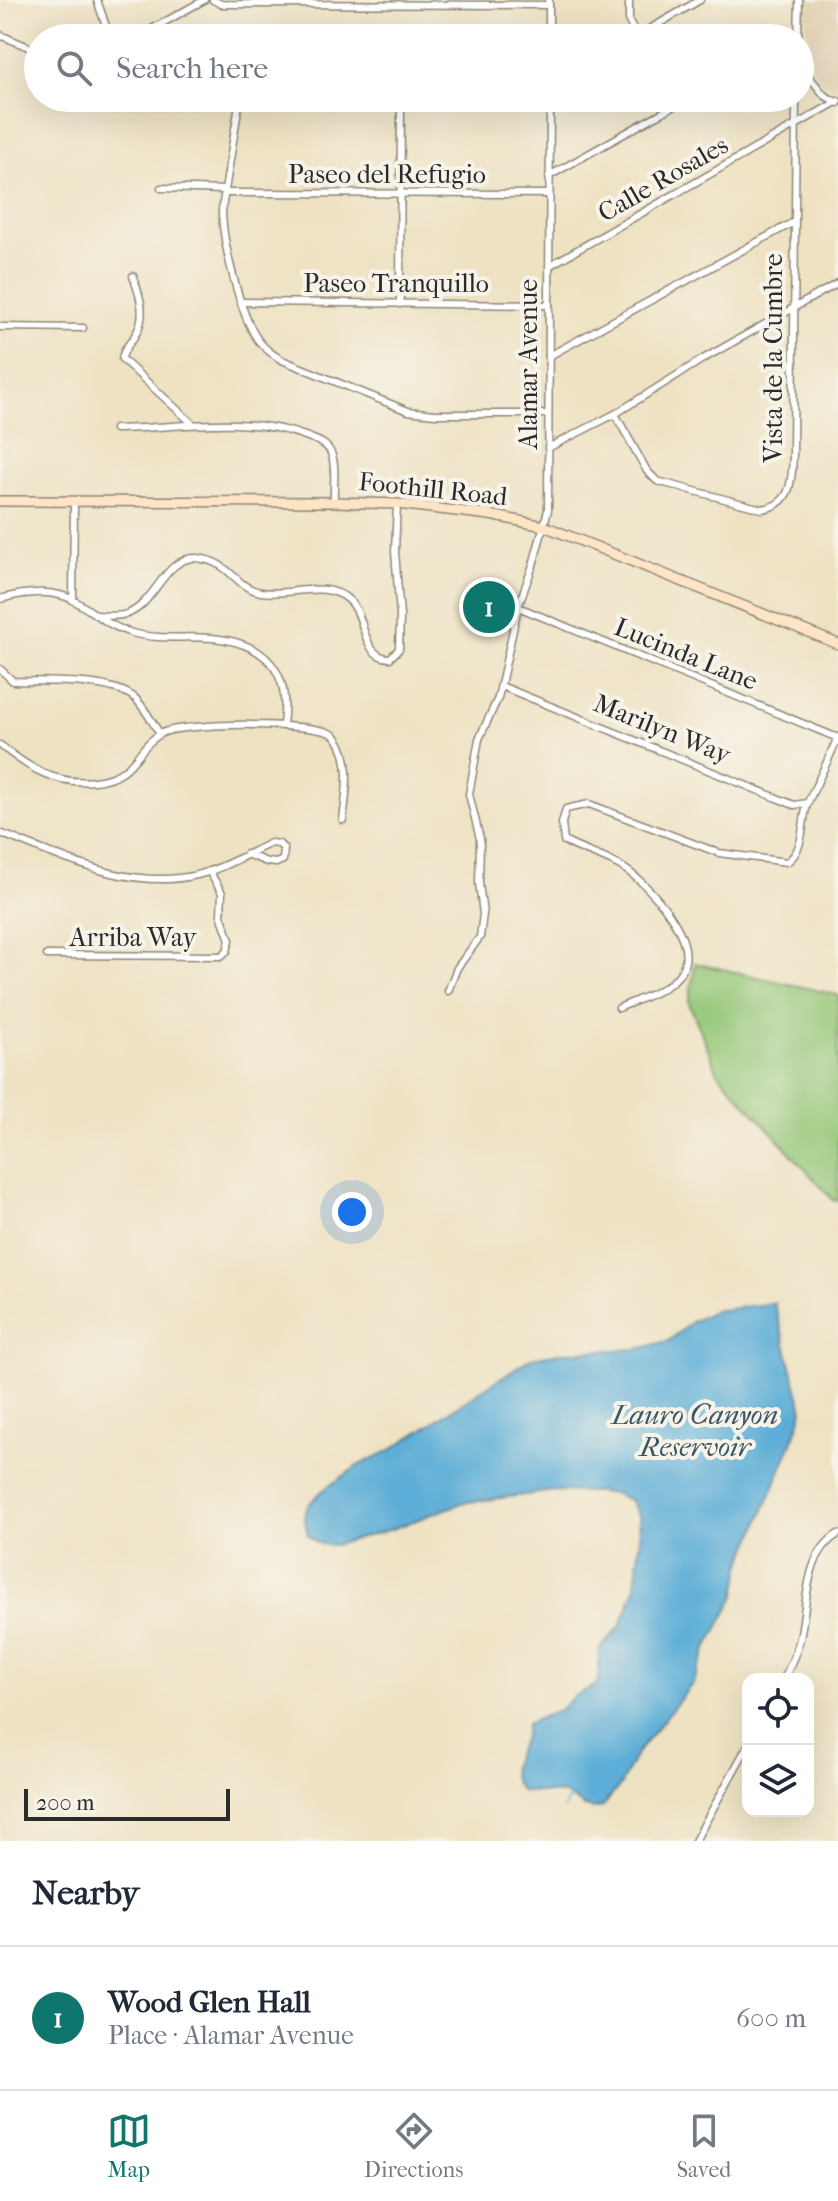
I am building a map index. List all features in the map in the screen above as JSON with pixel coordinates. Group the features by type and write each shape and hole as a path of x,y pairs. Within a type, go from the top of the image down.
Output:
{"main road":[{"name":"Foothill Road","path":"0,501 334,502 397,504 490,515 544,526 838,644"}],"street":[{"path":"97,0 105,24"},
{"path":"161,24 204,0"},
{"path":"213,0 221,4 549,2 549,24"},
{"path":"629,0 630,24"},
{"path":"658,24 700,0"},
{"path":"798,24 799,0"},
{"path":"0,35 24,45"},
{"path":"814,82 824,95 838,102"},
{"name":"Calle Rosales","path":"549,266 838,102"},
{"path":"238,112 222,209 223,238 257,339 276,357 397,408 423,414 548,414"},
{"path":"400,304 401,112"},
{"name":"Alamar Avenue","path":"448,991 451,978 482,930 480,839 469,794 479,739 501,686 518,607 548,510 550,112"},
{"path":"549,176 663,112"},
{"name":"Vista de la Cumbre","path":"615,414 647,471 660,483 755,508 768,508 780,503 788,493 792,481 796,112"},
{"name":"Paseo del Refugio","path":"161,188 225,192 548,194"},
{"path":"549,356 794,222"},
{"path":"133,276 143,311 137,333 123,352 122,359 193,424"},
{"path":"548,448 615,414 838,283"},
{"name":"Paseo Tranquillo","path":"243,302 549,305"},
{"path":"0,327 83,328"},
{"path":"115,429 193,424 274,427 323,444 332,455 334,502"},
{"path":"73,600 74,502"},
{"path":"96,615 129,613 151,596 174,566 197,558 220,564 242,584 256,591 319,590 344,596 358,612 371,647 378,655 390,658 399,649 400,632 395,551 397,504"},
{"path":"0,599 32,592 73,600 116,627 140,635 225,640 262,655 274,666 283,682 287,702 283,724"},
{"name":"Lucinda Lane","path":"518,607 838,738"},
{"path":"0,669 13,681"},
{"path":"0,679 99,684 117,688 143,707 160,734"},
{"name":"Marilyn Way","path":"501,686 794,805 808,803"},
{"path":"0,745 43,775 68,781 93,781 125,770 160,734 172,729 283,724 325,729 335,736 346,761 343,820"},
{"path":"619,1008 671,983 683,969 684,950 677,926 667,910 627,870 564,841 562,823 566,809 589,804 719,853 787,862 796,851 807,819 808,803 838,738"},
{"path":"0,833 41,851 136,878 166,879 209,871 246,854 271,843 279,844 285,855 283,860 276,863 246,854"},
{"name":"Arriba Way","path":"47,955 221,956 229,948 230,935 221,915 222,893 209,871"},
{"path":"786,1673 799,1642 817,1555 828,1540 838,1534"},
{"path":"695,1841 742,1756"}],"shaded area":[{"path":"803,0 838,0 838,87 823,83 814,71 814,24 806,24"}],"green space":[{"path":"695,963 838,995 838,1201 834,1201 718,1073 689,1003"}],"water":[{"name":"Lauro Canyon Reservoir","path":"774,1303 803,1410 741,1566 736,1595 707,1648 693,1683 636,1754 620,1786 602,1807 585,1807 565,1794 521,1791 514,1781 512,1764 526,1724 561,1709 574,1696 595,1686 599,1680 600,1649 620,1627 635,1588 640,1536 639,1517 631,1501 616,1494 555,1491 462,1503 392,1529 335,1545 320,1544 308,1536 304,1515 309,1504 359,1465 389,1451 531,1358 566,1352 639,1349 670,1340 691,1322 713,1311"}],"waterway":[{"path":"563,1810 570,1796"}],"place":[{"name":"Wood Glen Hall","path":"489,607"}]}
